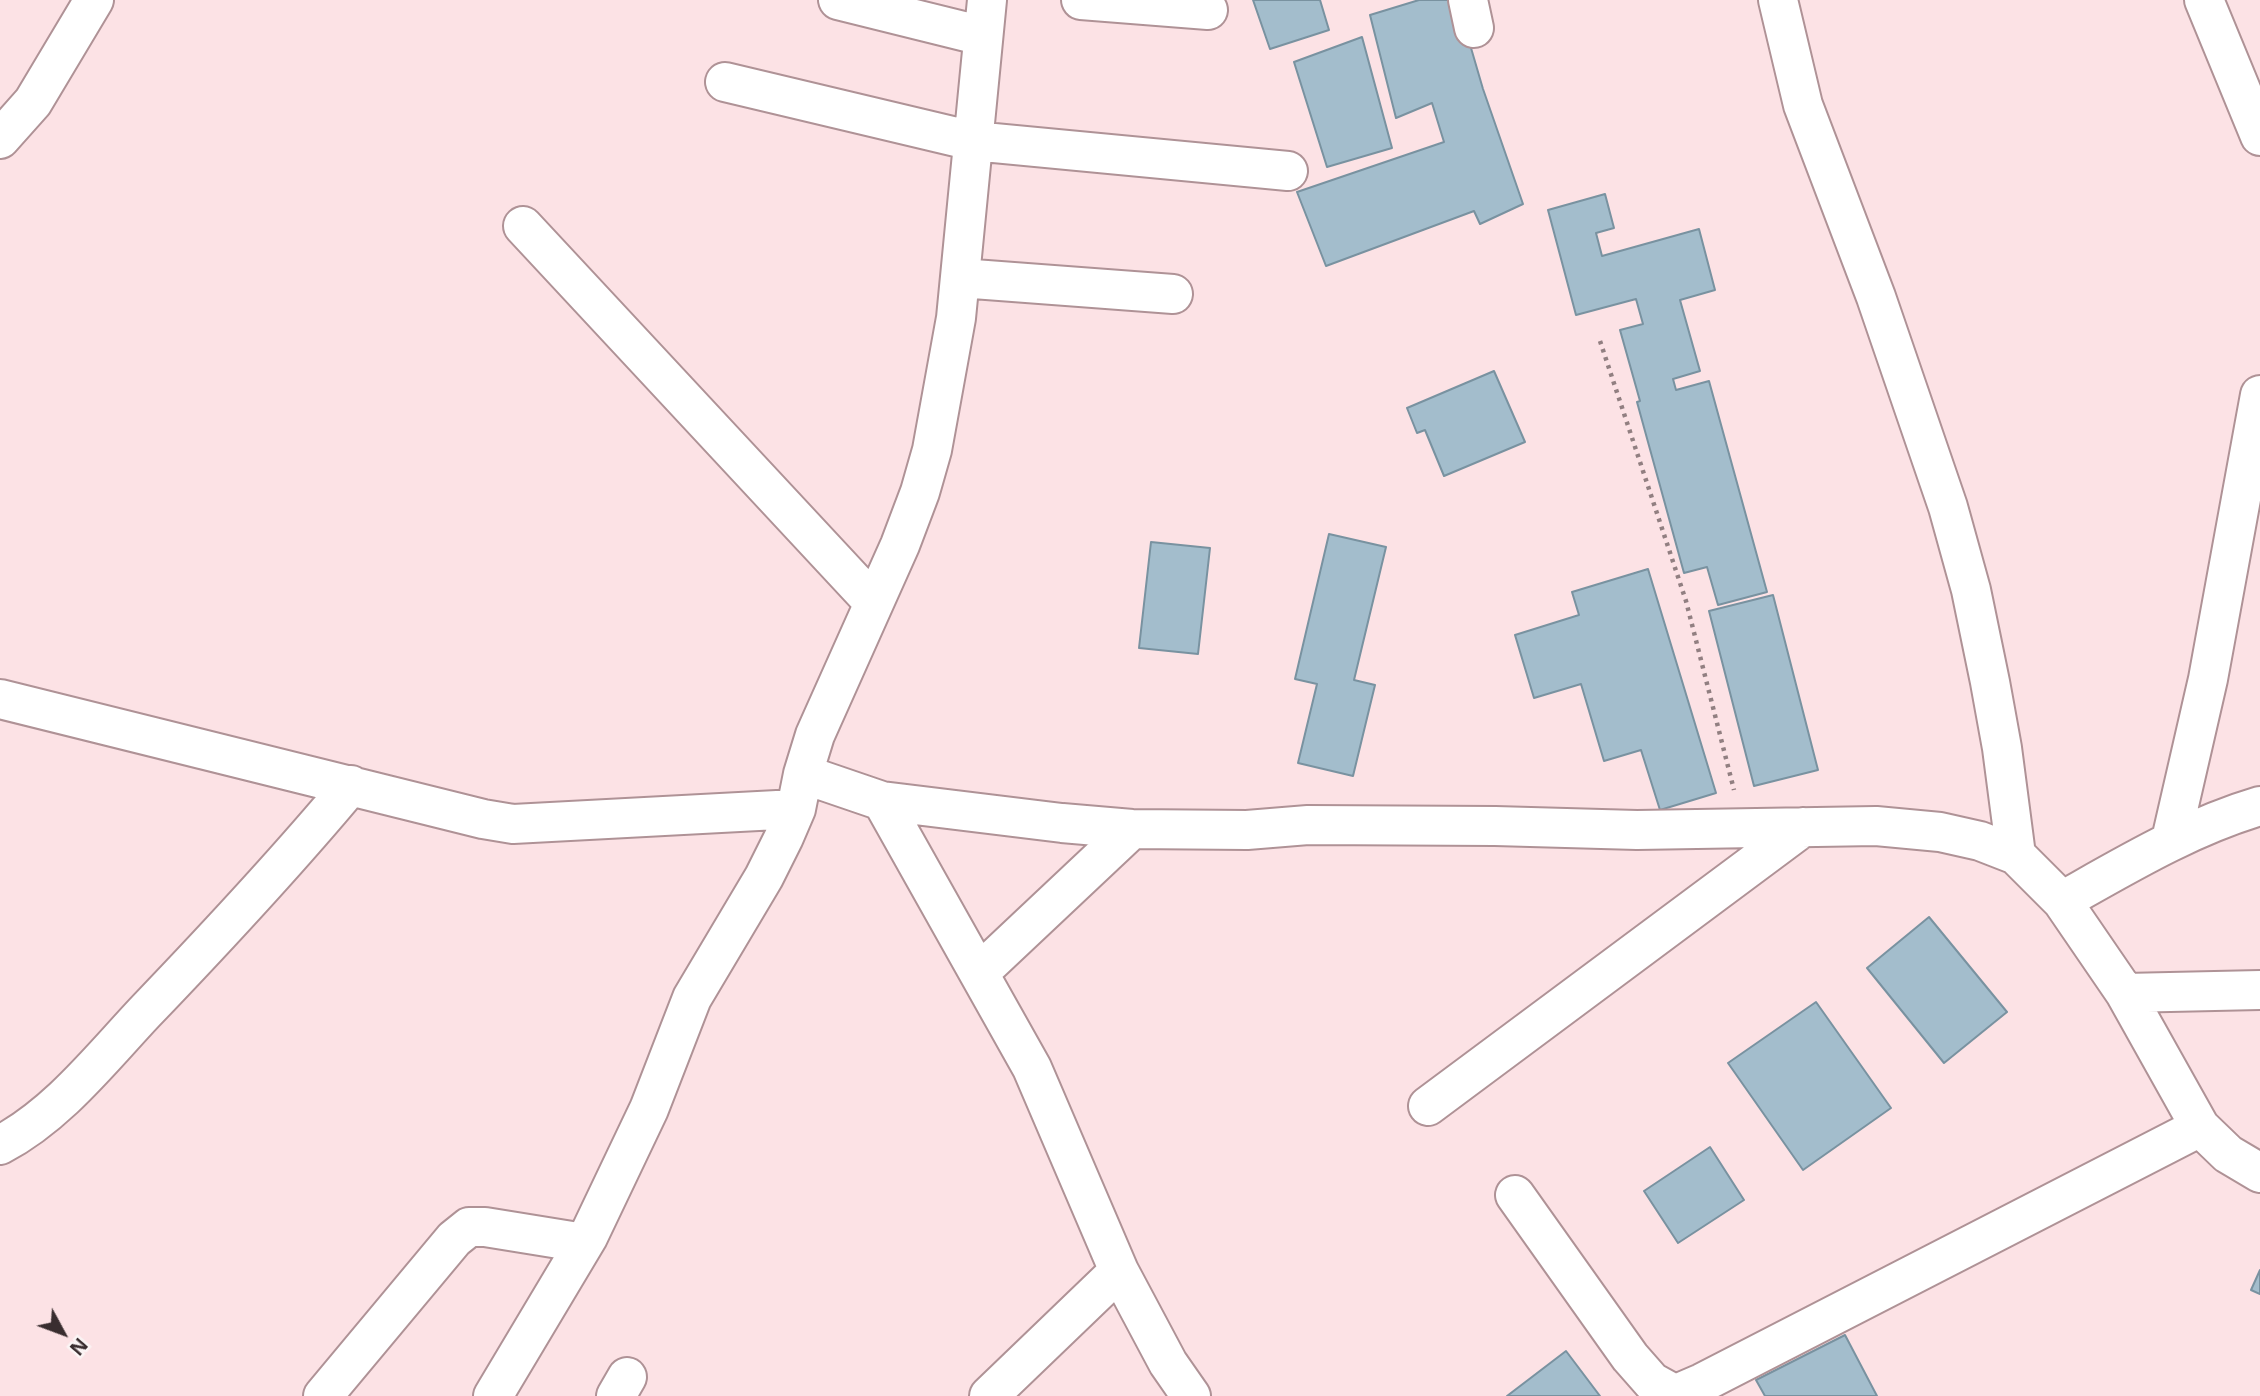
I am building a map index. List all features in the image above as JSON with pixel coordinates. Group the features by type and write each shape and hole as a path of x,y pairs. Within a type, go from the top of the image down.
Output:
{"street":[{"path":"0,139 33,102 94,0"},
{"path":"493,1396 584,1243 619,1176 649,1109 692,998 764,877 799,792 815,735 920,492 932,450 956,318 985,18 838,0"},
{"path":"1081,0 1208,10"},
{"path":"1778,0 1803,105 1876,297 1948,508 1971,590 2002,748 2016,855"},
{"path":"2204,0 2260,136"},
{"path":"725,82 973,141 1287,171"},
{"path":"523,226 874,603"},
{"path":"960,278 1173,294"},
{"path":"2171,840 2208,679 2260,395"},
{"path":"0,699 513,824 799,792 1132,829 1247,830 1308,825 1495,825 1637,830 1876,826 1940,832 1980,841 2016,855 2062,901 2125,993 2200,1127 2228,1154 2260,1173"},
{"path":"0,1146 21,1134 65,1097 277,872 351,785"},
{"path":"882,801 1032,1068 1119,1271 1168,1363 1191,1396"},
{"path":"2062,901 2171,840 2260,806"},
{"path":"1428,1106 1803,827"},
{"path":"979,973 1132,829"},
{"path":"2125,993 2260,990"},
{"path":"1515,1195 1630,1357 1659,1387 1672,1393 1702,1383 2200,1127"},
{"path":"323,1396 454,1239 469,1227 485,1227 584,1243"},
{"path":"989,1396 1119,1271"}],"path":[{"path":"1600,341 1686,601 1742,828"}],"building":[{"path":"1253,0 1320,0 1329,30 1270,49"},
{"path":"1419,0 1457,0 1483,89 1523,204 1480,224 1474,211 1326,266 1297,192 1444,142 1432,103 1396,118 1370,15"},
{"path":"1362,37 1392,148 1327,167 1294,62"},
{"path":"1605,194 1614,228 1596,233 1602,256 1699,229 1715,290 1680,300 1700,371 1673,379 1676,390 1709,381 1767,592 1718,605 1707,567 1684,573 1620,330 1643,324 1636,299 1576,315 1548,210"},
{"path":"1494,371 1525,442 1444,476 1425,430 1417,433 1407,408"},
{"path":"1329,534 1386,547 1354,680 1375,685 1353,776 1298,763 1317,684 1295,679"},
{"path":"1151,542 1210,548 1198,654 1139,648"},
{"path":"1648,569 1716,793 1660,810 1641,750 1604,761 1581,684 1534,698 1515,635 1579,615 1572,592"},
{"path":"1773,595 1818,770 1754,786 1709,611"},
{"path":"1929,917 2007,1012 1944,1063 1867,968"},
{"path":"1816,1002 1891,1108 1803,1170 1728,1063"},
{"path":"1710,1147 1744,1200 1678,1243 1644,1191"},
{"path":"2260,1270 2260,1294 2251,1290"},
{"path":"1845,1335 1877,1396 1765,1396 1756,1380"},
{"path":"1566,1351 1600,1396 1507,1396"}]}
